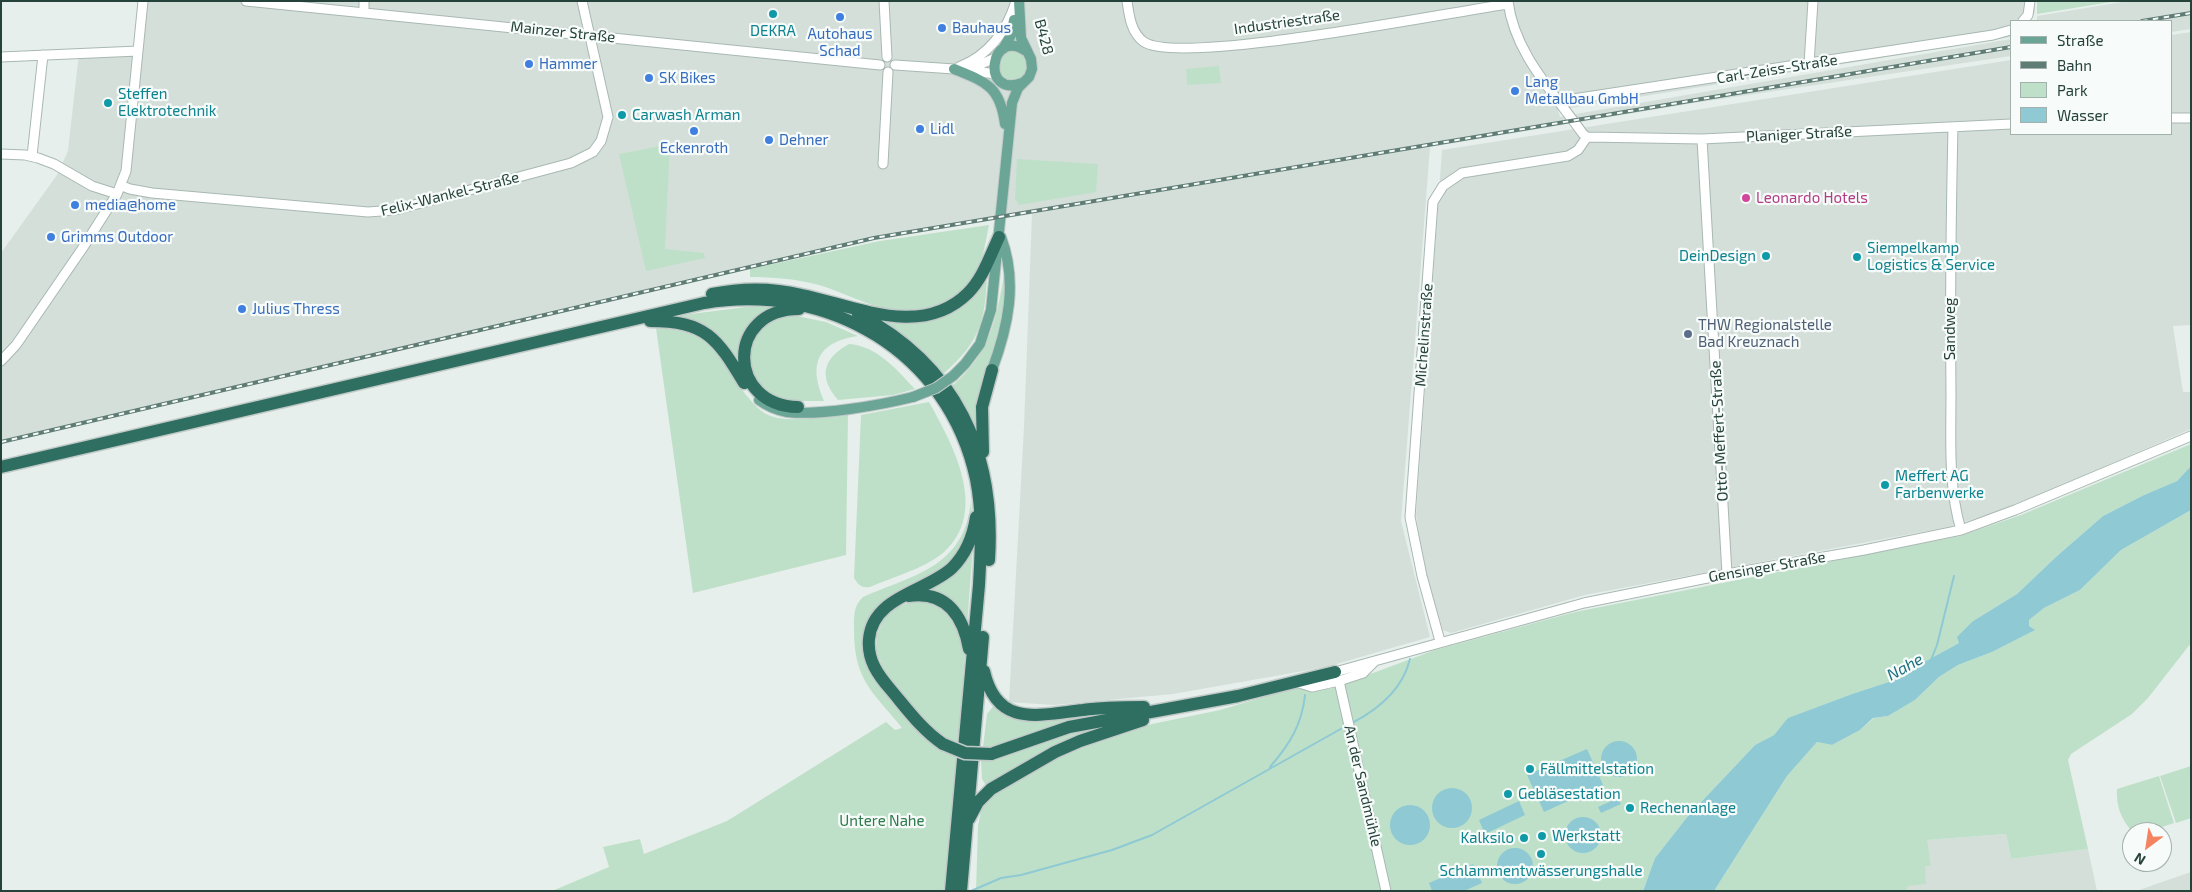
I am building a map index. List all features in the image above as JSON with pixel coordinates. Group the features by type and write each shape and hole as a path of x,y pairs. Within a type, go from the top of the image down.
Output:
{"highway":[{"path":"1,467 704,304 730,300 782,301 896,317 916,317 940,311 954,304 972,288 980,277 1000,235"},
{"path":"1,460 704,295 731,291 772,290 802,294 882,339 903,356 941,398 962,437 972,464 978,492 981,535 960,850 961,891"},
{"path":"798,406 774,402 757,390 746,372 743,360 744,348 751,330 771,314 791,309 825,306 857,313 882,327 925,363 943,384 961,413 976,444 988,492 990,533 982,659 966,823 951,891"},
{"path":"632,320 676,322 704,332 720,346 745,385 759,400"},
{"path":"984,470 982,407 992,370"},
{"path":"978,492 973,534 962,556 945,574 894,601 880,612 871,628 869,647 871,659 882,680 928,733 943,744 965,753 991,754 1069,727 1259,692 1295,682 1337,676"},
{"path":"894,601 907,596 921,595 941,600 952,608 960,617 965,628 972,672"},
{"path":"982,659 987,684 992,695 1003,707 1018,714 1036,715 1109,707 1182,707"},
{"path":"966,823 976,806 988,792 1055,752 1080,741 1182,707"}],"main road":[{"path":"759,400 775,409 792,412 856,408 913,397 936,388 953,376 975,351 987,328 991,310 1000,235 1007,145 1007,97 993,66 995,58 1003,49 1013,29 1017,1"},
{"path":"1008,128 1012,103 1016,92 1029,77 1032,69 1031,59 1026,52 1019,31 1017,1"},
{"name":"B428","path":"1008,128 1014,121 1019,93 1033,79 1036,69 1035,58 1025,36 1023,10 1017,1"},
{"path":"1003,49 1015,47 1026,52"},
{"path":"954,69 983,81 997,94 1003,110 1007,145"},
{"path":"998,78 1010,85 1022,84"},
{"path":"992,370 1006,327 1010,294 1007,256 1000,235"},
{"path":"798,406 894,401"}],"street":[{"path":"1,361 21,338 119,190 126,170 143,1"},
{"name":"Mainzer Straße","path":"246,1 588,34 880,66"},
{"path":"364,1 364,13"},
{"name":"Felix-Wankel-Straße","path":"1,154 32,156 54,164 92,186 119,190 130,189 152,193 368,212 395,210 571,163 593,152 601,141 608,117 582,1"},
{"path":"884,1 887,57"},
{"path":"954,69 974,61 986,52 1004,28 1017,1"},
{"name":"Industriestraße","path":"1126,1 1131,25 1144,42 1161,48 1239,45 1300,37 1508,2 1510,17 1519,40 1534,68 1587,137"},
{"path":"1808,64 1813,1"},
{"path":"2024,20 2028,15 2030,1"},
{"name":"Carl-Zeiss-Straße","path":"1560,102 1993,35 2010,30"},
{"path":"1,57 138,51"},
{"path":"32,156 43,55"},
{"path":"887,57 894,60 895,65 894,69 888,72 882,70 880,66 883,59 887,57"},
{"path":"954,69 979,65 995,58"},
{"path":"895,65 969,70 998,78"},
{"path":"883,164 888,72"},
{"path":"2172,118 2191,118"},
{"name":"Planiger Straße","path":"1587,137 1702,139 2010,124"},
{"name":"Sandweg","path":"1953,127 1950,302 1951,417 1953,476 1961,530"},
{"name":"Michelinstraße","path":"1440,641 1422,576 1410,517 1434,202 1442,186 1462,173 1568,156 1578,150 1587,137"},
{"name":"Otto-Meffert-Straße","path":"1702,139 1727,574"},
{"name":"Gensinger Straße","path":"1337,676 1375,660 1584,603 1961,530 2024,507 2191,436"},
{"name":"An der Sandmühle","path":"1337,676 1386,891"}],"shaded area":[{"path":"143,1 2035,1 2035,12 2031,20 2010,20 2010,37 1558,110 1560,117 2010,39 2010,56 1694,103 1430,147 1401,521 1430,637 1326,667 1173,694 1054,705 1009,702 1024,427 1032,214 872,240 1,444 1,253 57,175 68,151 79,53 138,51"},
{"path":"2128,1 2191,1 2191,29 2172,32 2172,20 2037,20 2037,16"},
{"path":"2191,32 2191,325 2173,326 2183,392 2190,392 2191,429 2007,509 1948,527 1585,595 1451,633 1443,630 1423,565 1416,515 1442,150 2010,60 2010,135 2172,135 2172,35"},
{"path":"2006,834 2011,859 2088,849 2097,891 1907,891 1908,886 1925,866 1931,866 1926,840"},
{"path":"2191,872 2191,891 2136,891"}],"green space":[{"path":"2037,1 2117,1 2037,14"},
{"path":"1013,51 1019,52 1027,60 1027,72 1019,80 1013,81 1007,80 999,72 998,66 999,60 1007,52"},
{"path":"1219,66 1221,83 1187,85 1186,69"},
{"path":"670,144 665,249 704,253 705,258 646,271 619,154"},
{"path":"1017,159 1098,164 1096,192 1019,205 1015,199"},
{"path":"989,225 980,263 971,284 963,293 944,305 922,311 910,312 887,309 810,283 767,277 750,277 750,269 880,241"},
{"path":"1005,270 1001,333 979,438 962,402 951,387 975,361 990,334 995,320"},
{"path":"987,275 982,319 978,330 965,352 943,374 903,335 874,317 911,321 940,318 952,313 964,304"},
{"path":"746,307 772,307 756,317 746,328 740,342 737,360 718,338 703,326 675,316"},
{"path":"787,314 826,322 858,336 833,343 825,349 820,357 817,366 817,376 824,401 794,400 777,397 769,393 752,373 748,356 752,339 763,327"},
{"path":"656,328 689,333 701,339 717,354 748,398 768,415 777,418 797,419 848,414 846,555 693,593"},
{"path":"849,344 868,349 877,354 893,366 915,389 893,395 838,400 828,384 826,369 834,355"},
{"path":"929,402 948,438 963,478 966,499 964,518 957,537 935,559 870,587 863,587 854,578 861,415"},
{"path":"2191,444 2191,466 2177,481 2103,516 2017,594 1973,621 1959,643 1926,661 1904,677 1789,718 1774,735 1755,745 1688,816 1655,858 1643,891 976,891 978,826 981,811 992,795 1052,760 1084,747 1152,724 1220,710 1294,688 1330,689 1435,650 1575,612 1960,536 2021,515"},
{"name":"Untere Nahe","path":"971,501 970,533 951,564 884,602 867,662 925,720 885,673 876,651 877,635 883,620 894,608 911,602 928,602 943,606 962,631 965,654 961,708 965,707 948,891 552,891 609,867 603,847 640,839 644,854 727,821 886,722 895,730 902,728 867,684 857,662 854,620 856,608 863,597 919,574 948,554 959,541 967,523"},
{"path":"2191,510 2191,643 2148,698 2132,714 2071,754 2068,760 2088,849 2011,859 2006,834 1927,840 1931,866 1925,866 1926,884 1908,886 1907,891 1714,891 1787,776 1817,742 1832,745 1860,730 1874,718 1888,716 1915,700 1939,677 1958,665 1992,652 2034,630 2029,626 2029,620 2044,608 2080,590 2121,550"},
{"path":"973,544 967,627 925,592"},
{"path":"995,704 1001,709 1142,710 992,747 983,747 987,714"},
{"path":"1135,720 987,787 982,779 981,761 1000,758 1070,732"},
{"path":"2191,766 2191,818 2176,823 2160,776"},
{"path":"2159,776 2174,823 2125,822 2117,801 2117,789"}],"water":[{"path":"2191,466 2191,510 2121,550 2080,590 2044,608 2029,620 2029,626 2035,630 1992,652 1958,665 1939,677 1915,700 1888,716 1873,718 1860,730 1832,745 1817,742 1787,776 1714,891 1643,891 1655,858 1688,816 1755,745 1774,735 1788,718 1904,677 1926,661 1959,643 1957,637 1973,621 2017,594 2103,516 2177,481"},
{"path":"1619,741 1626,742 1632,746 1636,752 1636,766 1632,772 1626,776 1619,777 1612,776 1606,772 1602,766 1601,759 1602,752 1606,746 1612,742"},
{"path":"1587,749 1603,785 1544,812 1527,775"},
{"path":"1456,788 1463,791 1469,797 1472,808 1471,816 1463,825 1456,828 1448,828 1441,825 1433,816 1432,804 1435,797 1444,789"},
{"path":"1618,798 1621,804 1601,813 1598,807"},
{"path":"1519,801 1525,815 1485,834 1479,820"},
{"path":"1410,805 1424,811 1430,825 1424,839 1410,845 1396,839 1390,825 1396,811"},
{"path":"1583,817 1596,822 1601,835 1596,848 1583,853 1570,848 1565,835 1570,822"},
{"path":"1515,848 1528,853 1533,866 1528,879 1515,884 1502,879 1497,866 1502,853"},
{"path":"1473,864 1482,883 1464,891 1432,891 1429,883"}],"waterway":[{"name":"Nahe","path":"1931,660 1937,645 1954,576"},
{"path":"1352,723 1389,697 1407,670 1410,659"},
{"path":"1270,767 1294,734 1301,716 1305,695"},
{"path":"971,891 1001,878 1021,875 1112,850 1152,835 1346,726"}],"railway":[{"path":"2148,20 2191,13"},
{"path":"1,442 874,238 2010,47"}],"place":[{"name":"DEKRA","path":"773,14"},
{"name":"Autohaus Schad","path":"840,17"},
{"name":"Bauhaus","path":"942,28"},
{"name":"Hammer","path":"529,64"},
{"name":"SK Bikes","path":"649,78"},
{"name":"Lang Metallbau GmbH","path":"1515,91"},
{"name":"Steffen Elektrotechnik","path":"108,103"},
{"name":"Carwash Arman","path":"622,115"},
{"name":"Lidl","path":"920,129"},
{"name":"Eckenroth","path":"694,131"},
{"name":"Dehner","path":"769,140"},
{"name":"Leonardo Hotels","path":"1746,198"},
{"name":"media@home","path":"75,205"},
{"name":"Grimms Outdoor","path":"51,237"},
{"name":"DeinDesign","path":"1766,256"},
{"name":"Siempelkamp Logistics & Service","path":"1857,257"},
{"name":"Julius Thress","path":"242,309"},
{"name":"THW Regionalstelle Bad Kreuznach","path":"1688,334"},
{"name":"Meffert AG Farbenwerke","path":"1885,485"},
{"name":"Fällmittelstation","path":"1530,769"},
{"name":"Gebläsestation","path":"1508,794"},
{"name":"Rechenanlage","path":"1630,808"},
{"name":"Werkstatt","path":"1542,836"},
{"name":"Kalksilo","path":"1524,838"},
{"name":"Schlammentwässerungshalle","path":"1541,854"}]}
